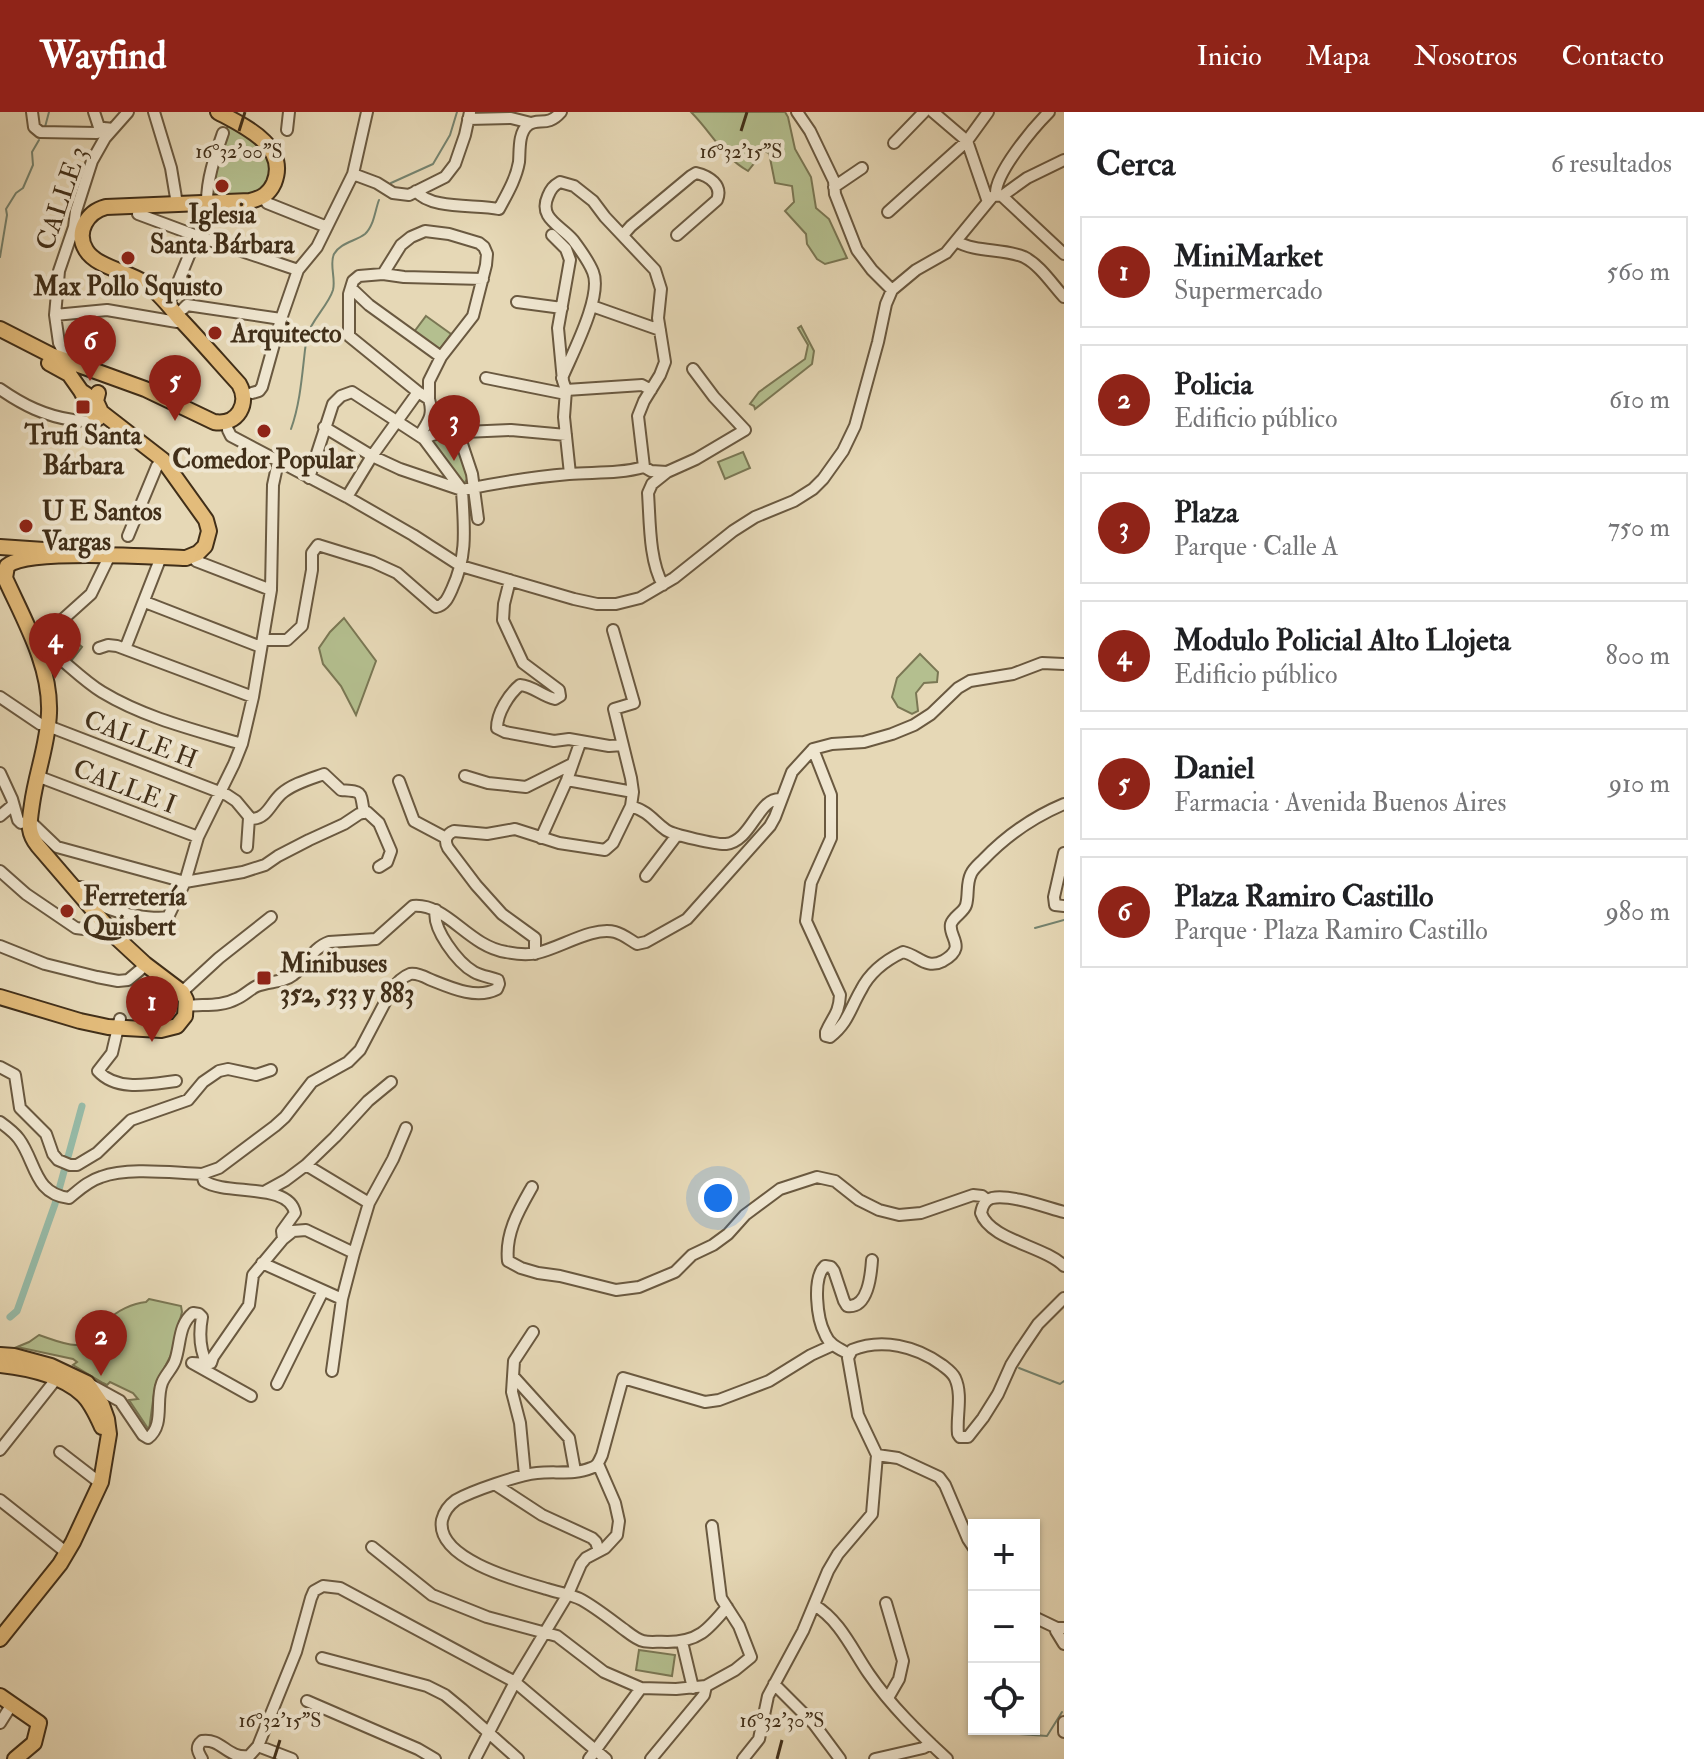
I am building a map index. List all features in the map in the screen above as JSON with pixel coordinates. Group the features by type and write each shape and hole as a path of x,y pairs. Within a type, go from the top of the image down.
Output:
{"main road":[{"path":"218,112 278,151"},
{"path":"80,390 88,395 117,387 211,429 227,426 244,405 242,389 169,300 145,283 92,257 84,246 82,229 87,219 98,209 106,207 248,209 265,200 275,181 278,151 270,135 233,112"},
{"path":"177,208 207,202 265,200"},
{"path":"0,329 95,371 145,389 214,422 235,427 249,411 252,393 245,378 181,314"},
{"path":"0,339 55,353 99,420 160,463"},
{"path":"0,547 36,550 77,546 108,551 191,552 200,539 201,526 160,463 101,412 96,401 103,379 95,371 86,371 80,376 80,390"},
{"path":"26,823 44,725 31,647 5,578 7,566 17,560 108,551"},
{"path":"0,587 31,647"},
{"path":"0,988 120,1024 161,1030 174,1028 183,1020 183,1001 112,945 33,839 26,823 27,784 44,725"},
{"path":"0,997 99,1026 120,1024"},
{"path":"0,1355 32,1360 97,1395 107,1419 109,1434 101,1482 67,1553 0,1639"},
{"path":"0,1365 59,1374"},
{"path":"6,1700 39,1723 34,1743 15,1759"}],"street":[{"path":"32,112 34,127 40,132 97,133 108,129"},
{"path":"94,112 99,127 108,129"},
{"name":"CALLE 3","path":"55,353 59,271 82,229 76,211 92,161 108,129 128,112"},
{"path":"154,112 171,168 177,208"},
{"path":"287,130 289,112"},
{"path":"252,393 262,387 298,270 317,247 353,174 367,112"},
{"path":"353,174 393,193 409,195 445,177 452,169 469,116 547,123 561,112"},
{"path":"797,112 810,131 834,181 835,194 857,250 892,290"},
{"path":"894,143 924,112"},
{"path":"933,112 967,141 995,198 1064,254"},
{"path":"888,212 967,141 988,112"},
{"path":"995,198 997,184 1020,146 1049,112"},
{"path":"416,191 420,196 444,204 499,209 516,175 524,128 531,123"},
{"path":"207,202 210,172 223,133"},
{"path":"227,426 231,436 347,497 461,566 597,604 616,604 640,598 663,585 755,517 794,501 813,489 832,469 855,426 892,290 916,270 946,253 995,198 1064,160"},
{"path":"834,187 862,168"},
{"path":"623,235 691,176 696,173 705,175 718,187 720,193 717,200 677,235"},
{"path":"562,378 592,306 596,285 593,271 572,240 546,216 546,200 554,185 560,182 574,186 593,201 655,270 661,289 658,318 665,362 638,416 644,467"},
{"path":"265,200 327,227"},
{"path":"138,209 197,236 298,270"},
{"path":"383,274 401,245 425,231 479,243 487,254 473,316 453,339 429,381 432,408 422,437"},
{"path":"552,235 566,249 570,260 558,328 566,392 564,417 570,474"},
{"path":"169,300 197,236"},
{"path":"956,241 1022,256 1035,265 1064,297"},
{"path":"429,399 349,336 349,294 353,281 359,276 383,274 483,279"},
{"path":"351,288 369,305 441,357"},
{"path":"517,302 562,308"},
{"path":"55,315 107,310 177,322 187,305 281,319"},
{"path":"592,306 660,330"},
{"path":"663,585 654,556 648,493 652,484 667,472 745,430 693,369"},
{"path":"486,378 566,392 642,385 651,390"},
{"path":"0,389 23,405 50,416 93,422 99,420"},
{"path":"145,602 262,643 287,640 302,626 312,553 318,545 397,573 436,607 443,605 461,566 465,538 462,490 422,437 352,392 341,396 333,404 309,478"},
{"path":"347,497 418,392"},
{"path":"324,427 400,469 462,490 644,467 651,471 667,472"},
{"path":"422,437 511,430 566,435"},
{"path":"458,432 472,474 478,519"},
{"path":"73,894 78,887 82,887 102,906 152,919 168,917 185,882 198,837 242,744 253,697 271,590 273,485 278,462"},
{"path":"128,536 160,463"},
{"path":"61,621 91,594 108,559 108,551"},
{"path":"191,552 196,561 271,590"},
{"path":"125,649 145,602 159,562 159,553"},
{"path":"510,580 503,620 523,663 559,690 560,696 550,698 531,687 520,685 513,691 497,720 497,728 554,741 569,739 580,743 623,745"},
{"path":"535,954 535,938 502,914 476,885 445,844 446,838 454,831 487,834 510,829 559,843 605,850 613,843 631,806 633,792 614,709 634,703 613,630"},
{"path":"99,648 108,645 125,649 253,697"},
{"path":"31,647 44,646 101,691 135,709 242,744"},
{"path":"183,1001 223,1004 259,985 287,979 317,949 329,942 376,939 413,906 436,910 472,937 497,950 521,954 535,954 601,932 618,933 641,944 687,919 770,826 792,772 813,749 864,742 914,725 970,681 1013,674 1042,663 1064,664"},
{"name":"CALLE H","path":"0,697 44,725 220,793 236,801 249,818"},
{"path":"541,838 580,743"},
{"path":"813,749 831,795 831,838 811,883 806,921 840,995 837,1016 826,1032 826,1036 830,1037 846,1021 861,989 876,968 903,952 926,964 939,963 954,952 956,940 952,923 966,906 970,875 1019,828 1064,804"},
{"path":"465,776 488,783 526,787 572,764"},
{"path":"0,773 18,820 34,825 57,847 185,882 265,865 364,813 370,813 379,823 391,851 387,862 379,867"},
{"path":"247,847 249,818 259,819 267,813 283,791 324,774 341,790 356,790 362,798 364,813"},
{"name":"CALLE I","path":"37,776 198,837"},
{"path":"567,780 633,792"},
{"path":"399,781 414,821 446,838"},
{"path":"631,806 647,812 664,829 677,835 722,844 740,838 770,801 781,799"},
{"path":"0,816 13,805"},
{"path":"646,876 677,835"},
{"path":"1064,853 1054,897 1055,905 1064,906"},
{"path":"3,878 76,928 84,929 96,922"},
{"path":"0,1122 21,1140 49,1192 59,1196 69,1198 88,1183 115,1173 202,1174 219,1168 285,1117 312,1082 348,1062 360,1050 391,991 407,976 418,975 448,987 475,993 497,989 498,980 473,972 458,959 436,923 436,910"},
{"path":"183,1001 219,958 271,917"},
{"path":"0,946 45,964 124,981 133,978 142,967"},
{"path":"120,1024 112,1053 98,1071 105,1078 130,1085 176,1081"},
{"path":"4,1069 15,1075 20,1108 46,1134 53,1154 66,1164 77,1165 97,1153 131,1120 188,1100 203,1082 219,1071 228,1069 256,1075 271,1070"},
{"path":"266,1191 306,1165 368,1101 391,1082"},
{"path":"332,1371 342,1299 369,1203 406,1128"},
{"path":"306,1165 369,1203"},
{"path":"202,1174 204,1181 213,1186 266,1191 289,1202 295,1213 282,1231 283,1239"},
{"path":"532,1187 517,1214 506,1244 508,1261 538,1273 616,1290 639,1287 675,1272 692,1255 728,1234 745,1215 780,1189 817,1177 835,1181 859,1200 899,1215 921,1213 973,1195 987,1200"},
{"path":"1064,1212 1009,1198 991,1198 981,1209 985,1222 1064,1266"},
{"path":"251,1396 192,1363 211,1363 249,1305 253,1275 293,1231 306,1230 354,1253"},
{"path":"849,1354 825,1336 817,1296 819,1273 825,1266 831,1267 844,1301 847,1306 853,1307 865,1294 871,1277 872,1260"},
{"path":"262,1263 342,1299"},
{"path":"277,1384 323,1291"},
{"path":"743,1759 759,1739 768,1696 803,1631 828,1571 838,1554 872,1514 877,1455 858,1415 849,1354 856,1348 883,1344 917,1351 951,1372 956,1380 959,1406 957,1432 960,1437 968,1437 998,1394 1011,1365 1029,1337 1064,1298"},
{"path":"84,1388 120,1401 148,1438 157,1428 161,1384 174,1365 185,1319 193,1313 202,1317 199,1330 201,1353 207,1364"},
{"path":"525,1475 520,1423 512,1392 514,1361 533,1332"},
{"path":"727,1607 706,1631 694,1639 682,1642 643,1641 580,1598 506,1576 471,1561 444,1537 442,1523 446,1510 455,1501 525,1475 584,1471 595,1467 623,1378 705,1402 719,1400 769,1381 833,1345"},
{"path":"0,1450 59,1374"},
{"path":"513,1376 569,1438 575,1471"},
{"path":"60,1452 101,1482"},
{"path":"877,1455 898,1458 939,1477 968,1539"},
{"path":"475,1759 515,1682 568,1594 581,1564 617,1535 619,1521 615,1503 598,1464"},
{"path":"496,1485 542,1515 592,1538 599,1551"},
{"path":"0,1500 67,1553"},
{"path":"372,1547 432,1595 487,1617 557,1636 604,1672 641,1688 693,1688 706,1686 751,1657 739,1626 721,1598 712,1526"},
{"path":"202,1759 197,1750 202,1741 212,1741 238,1757 249,1756 258,1746 296,1652 311,1598 314,1591 323,1586 340,1588 515,1682 592,1755 606,1759"},
{"path":"886,1603 903,1661 899,1679 888,1698"},
{"path":"814,1605 831,1619 888,1698 947,1759"},
{"path":"1040,1620 1060,1628 1056,1631 1064,1644"},
{"path":"682,1642 693,1688"},
{"path":"322,1658 427,1686 445,1695 518,1759"},
{"path":"774,1684 814,1724 840,1759"},
{"path":"652,1759 704,1695 706,1686"},
{"path":"592,1755 641,1688"},
{"path":"0,1723 6,1700"},
{"path":"307,1701 435,1759"},
{"path":"1064,1722 1064,1732"},
{"path":"875,1759 931,1744"},
{"path":"258,1746 292,1759"}],"green space":[{"path":"691,112 785,112 795,149 811,177 816,208 829,219 847,258 825,264 817,259 807,244 806,234 785,211 794,202 792,186 775,183 769,153 764,151 748,171 724,151"},
{"path":"228,125 269,153 269,175 259,194 210,196 212,175"},
{"path":"426,316 451,334 439,350 414,332"},
{"path":"801,326 814,351 812,364 755,409 750,404 759,392 805,359 808,345 798,328"},
{"path":"455,436 469,476 464,484 430,440"},
{"path":"743,452 750,468 725,479 718,462"},
{"path":"344,618 376,661 356,715 341,686 323,664 319,648"},
{"path":"60,629 82,647 71,661 48,642"},
{"path":"920,654 938,672 937,682 924,683 916,693 918,711 912,714 898,707 892,697 897,678"},
{"path":"149,1299 181,1306 182,1312 171,1355 155,1386 149,1430 129,1400 138,1399 133,1393 110,1382 107,1385 103,1383 73,1365 77,1362 73,1359 17,1347 39,1335 72,1345 87,1344 103,1335 108,1321 115,1314"},
{"path":"639,1650 675,1655 672,1676 636,1670"}],"waterway":[{"path":"45,127 49,112"},
{"path":"391,183 433,164 450,135 457,112"},
{"path":"0,257 6,209 23,188 33,165 32,152 39,140"},
{"path":"291,429 297,410 306,338 333,290 334,254 340,247 368,231 379,200"},
{"path":"1035,928 1064,920"},
{"path":"10,1317 17,1311 55,1204 82,1106"},
{"path":"1019,1368 1060,1384 1064,1381"},
{"path":"1033,1735 1047,1736 1062,1712"}],"place":[{"name":"Iglesia Santa Bárbara","path":"222,186"},
{"name":"Max Pollo Squisto","path":"128,258"},
{"name":"Arquitecto","path":"215,333"},
{"name":"Plaza Ramiro Castillo","path":"90,381"},
{"name":"Trufi Santa Bárbara","path":"83,407"},
{"name":"Daniel","path":"175,421"},
{"name":"Comedor Popular","path":"264,431"},
{"name":"Plaza","path":"454,461"},
{"name":"U E Santos Vargas","path":"26,526"},
{"name":"Modulo Policial Alto Llojeta","path":"55,679"},
{"name":"Ferretería Quisbert","path":"67,911"},
{"name":"Minibuses 352, 533 y 883","path":"264,978"},
{"name":"MiniMarket","path":"152,1042"},
{"name":"Policia","path":"101,1376"}]}
